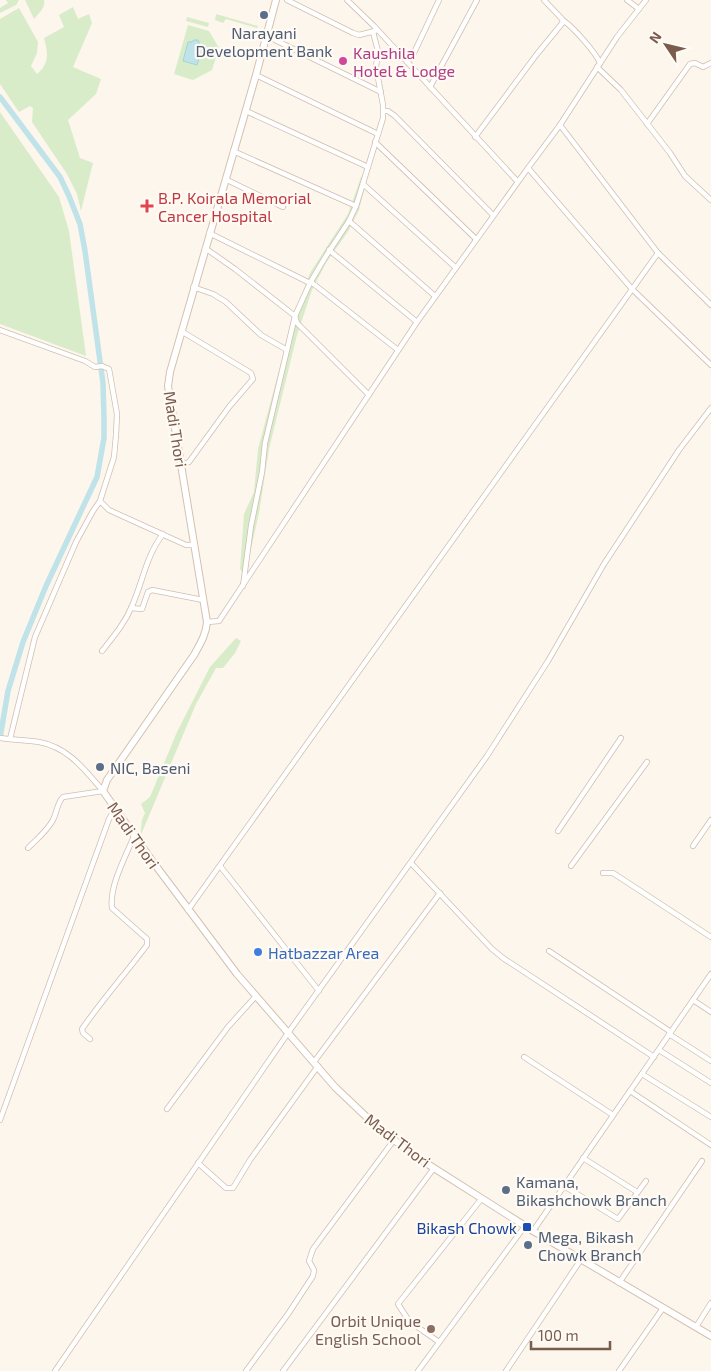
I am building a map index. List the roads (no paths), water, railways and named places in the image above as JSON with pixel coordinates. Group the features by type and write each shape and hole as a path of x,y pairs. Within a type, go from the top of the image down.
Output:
{"main road":[{"name":"Madi Thori","path":"276,0 246,112 172,362 168,386 207,622 205,636 194,655 106,780 103,791 188,910 256,996 357,1109 394,1140 434,1168 580,1260 711,1336"}],"street":[{"path":"287,0 352,33 359,35 375,31"},
{"path":"347,0 407,62 517,182"},
{"path":"407,62 412,57 440,0"},
{"path":"430,87 477,0"},
{"path":"544,0 598,58 599,65 648,124 685,176 711,200"},
{"path":"627,0 639,9"},
{"path":"207,622 219,621 417,322 493,214 560,125 617,37 646,0"},
{"path":"475,137 563,22"},
{"path":"243,586 265,444 295,316 310,283 349,221 356,206 384,111 376,67 378,51 375,31"},
{"path":"267,36 381,92"},
{"path":"648,124 690,64 695,63 703,67 711,63"},
{"path":"256,75 378,134"},
{"path":"384,111 388,111 395,116 493,214"},
{"path":"246,112 368,167"},
{"path":"560,125 658,254 711,305"},
{"path":"375,142 476,239"},
{"path":"233,151 356,206"},
{"path":"528,168 632,289 711,365"},
{"path":"225,179 283,207"},
{"path":"363,184 455,267"},
{"path":"349,221 435,296"},
{"path":"209,233 310,283 398,350"},
{"path":"205,248 295,316 297,322 369,395"},
{"path":"329,250 417,322"},
{"path":"188,910 658,254"},
{"path":"194,287 213,294 226,302 261,335 287,350"},
{"path":"0,330 85,361 95,368 102,366 109,369 111,373 111,388 117,414 114,458 100,501 76,542 35,637 5,739 49,745 68,754 78,762 103,791"},
{"path":"181,331 251,373 253,379 229,407 189,462 181,465"},
{"path":"56,1370 288,1033 496,743 548,661 604,564 679,450 711,410"},
{"path":"100,501 109,510 186,545 195,545"},
{"path":"102,651 121,627 131,608 152,549 163,534"},
{"path":"131,608 142,610 148,592 152,590 203,600"},
{"path":"558,831 621,738"},
{"path":"571,866 647,762"},
{"path":"28,848 49,826 63,797 103,791"},
{"path":"0,1120 106,828 115,809"},
{"path":"693,846 711,820"},
{"path":"90,1039 83,1033 82,1028 98,1006 114,989 148,942 112,908 113,893 122,864 134,836"},
{"path":"411,863 492,949 503,958 654,1056"},
{"path":"220,866 319,991"},
{"path":"603,873 611,873 711,937"},
{"path":"198,1163 226,1188 233,1188 316,1064 440,892"},
{"path":"549,951 711,1061"},
{"path":"533,1231 711,975"},
{"path":"166,1109 228,1027 256,996"},
{"path":"693,1000 711,1012"},
{"path":"658,1050 711,1083"},
{"path":"524,1057 613,1115"},
{"path":"642,1074 711,1117"},
{"path":"630,1091 711,1145"},
{"path":"246,1371 313,1276 314,1270 309,1261 314,1249 394,1140"},
{"path":"583,1158 637,1192"},
{"path":"619,1283 702,1161"},
{"path":"283,1371 434,1168"},
{"path":"564,1186 618,1219 646,1181"},
{"path":"439,1342 408,1321 398,1304 482,1198"},
{"path":"418,1371 525,1226"},
{"path":"506,1371 580,1260"},
{"path":"696,1327 711,1303"},
{"path":"619,1371 663,1308"}],"water":[{"path":"198,40 200,45 203,46 197,65 183,61 188,42"}],"waterway":[{"path":"0,97 60,177 80,224 103,383 104,418 104,438 97,477 46,586 23,642 8,691 0,738"}],"place":[{"name":"Narayani Development Bank","path":"264,15"},
{"name":"Kaushila Hotel & Lodge","path":"343,61"},
{"name":"B.P. Koirala Memorial Cancer Hospital","path":"147,206"},
{"name":"NIC, Baseni","path":"100,767"},
{"name":"Hatbazzar Area","path":"258,952"},
{"name":"Kamana, Bikashchowk Branch","path":"506,1190"},
{"name":"Bikash Chowk","path":"527,1227"},
{"name":"Mega, Bikash Chowk Branch","path":"528,1245"},
{"name":"Orbit Unique English School","path":"431,1329"}]}
